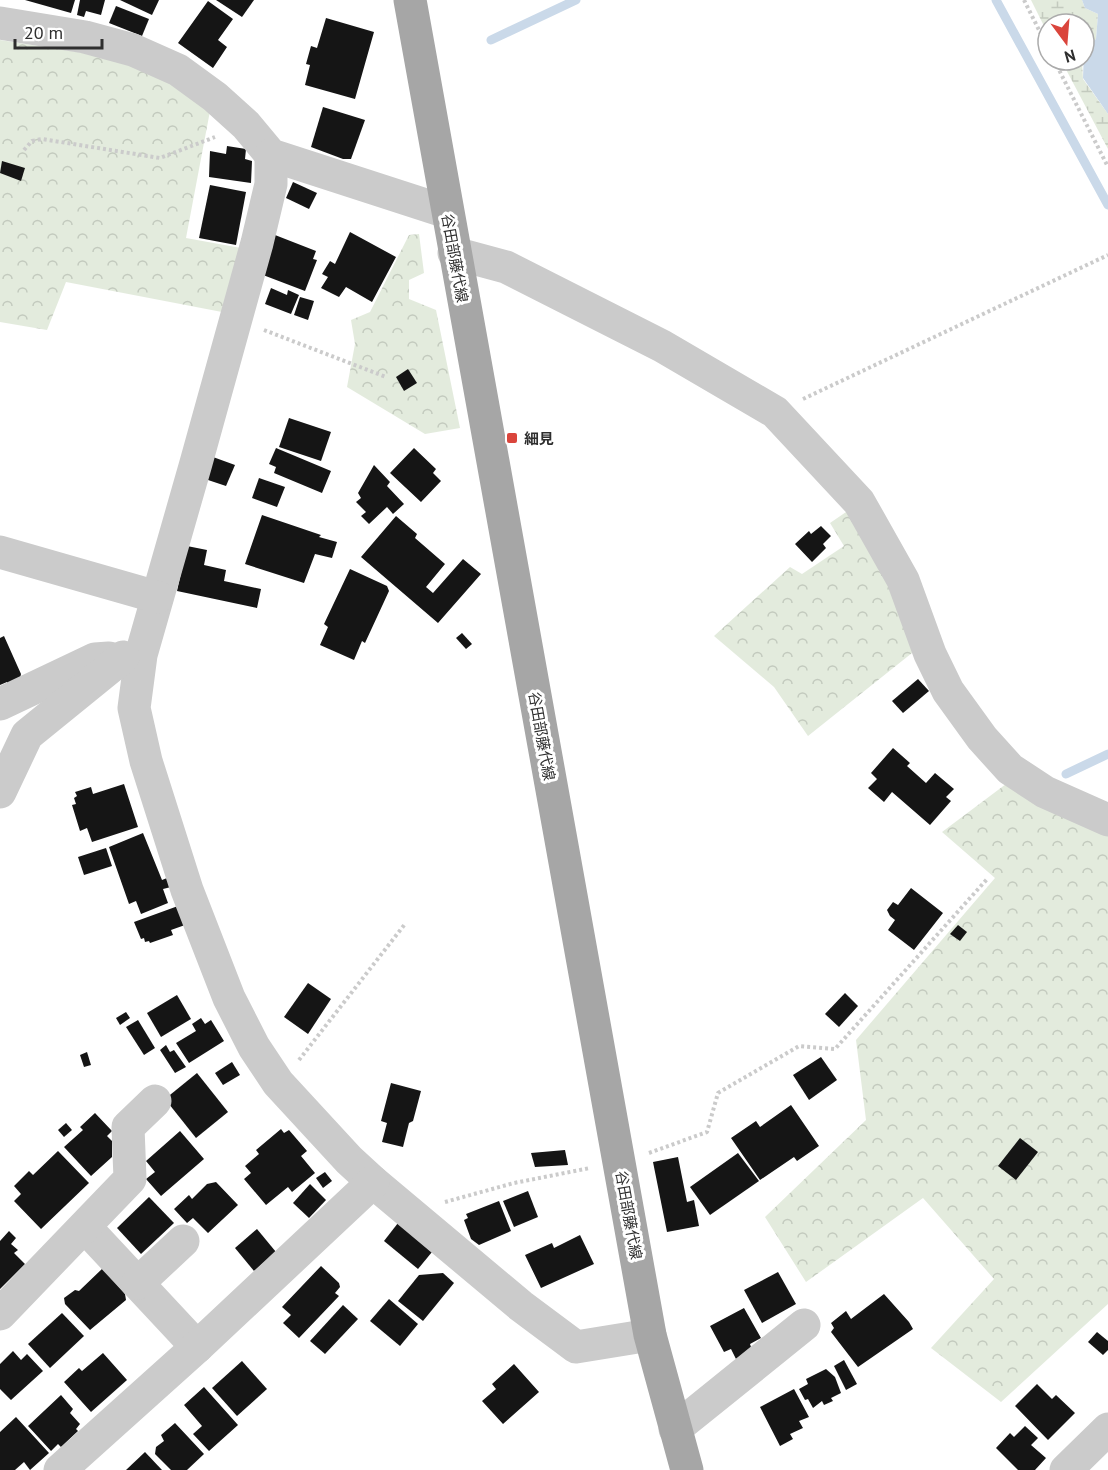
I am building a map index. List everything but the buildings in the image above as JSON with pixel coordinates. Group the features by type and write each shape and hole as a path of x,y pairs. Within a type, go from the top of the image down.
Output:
{"main road":[{"name":"谷田部藤代線","path":"410,0 609,1163 650,1335 687,1470"}],"street":[{"path":"0,23 86,37 133,50 177,70 215,97 246,125 271,155 447,212"},
{"path":"271,155 271,184 237,320 157,597 132,656 134,708 146,760 187,890 229,998 254,1047 278,1083 350,1160 411,1215 521,1306 576,1347 650,1335"},
{"path":"454,253 506,267 662,346 775,412 859,502 903,580 930,654 948,691 982,738 1010,769 1045,792 1108,820"},
{"path":"0,552 157,597"},
{"path":"0,704 94,659 132,656"},
{"path":"0,792 27,735 132,656"},
{"path":"0,1314 130,1179 128,1127 155,1101"},
{"path":"60,1470 197,1347 373,1182"},
{"path":"85,1227 197,1347"},
{"path":"138,1283 183,1241"},
{"path":"675,1429 804,1325"},
{"path":"1066,1470 1108,1429"}],"path":[{"path":"1024,0 1036,24"},
{"path":"1060,72 1108,166"},
{"path":"24,150 32,141 42,139 160,158 246,125"},
{"path":"775,412 1108,255"},
{"path":"237,320 386,377"},
{"path":"411,1215 426,1207 503,1186 649,1153 706,1132 718,1093 799,1046 835,1049 988,878"},
{"path":"278,1083 289,1073 405,924"}],"green space":[{"path":"1031,0 1082,0 1085,8 1094,12 1037,12"},
{"path":"1096,13 1098,14 1096,39"},
{"path":"0,40 123,59 163,77 210,111 186,238 241,248 222,312 66,282 47,330 0,322"},
{"path":"1067,72 1083,72 1083,79 1108,114 1108,149"},
{"path":"419,234 424,273 409,280 409,299 436,310 460,428 425,434 347,387 355,344 351,320 370,312 409,235"},
{"path":"849,510 896,594 917,649 808,736 774,687 714,636 790,567 802,574 844,546 830,523"},
{"path":"1010,781 1108,832 1108,1304 1001,1402 931,1348 994,1279 923,1198 806,1282 765,1217 866,1120 856,1040 995,878 942,832"}],"water":[{"path":"1082,0 1108,0 1108,114 1083,78 1083,72 1096,72 1098,14 1085,8"}],"waterway":[{"path":"491,40 576,0"},
{"path":"996,0 1108,205"},
{"path":"1066,774 1108,754"}],"place":[{"name":"細見","path":"512,438"}]}
